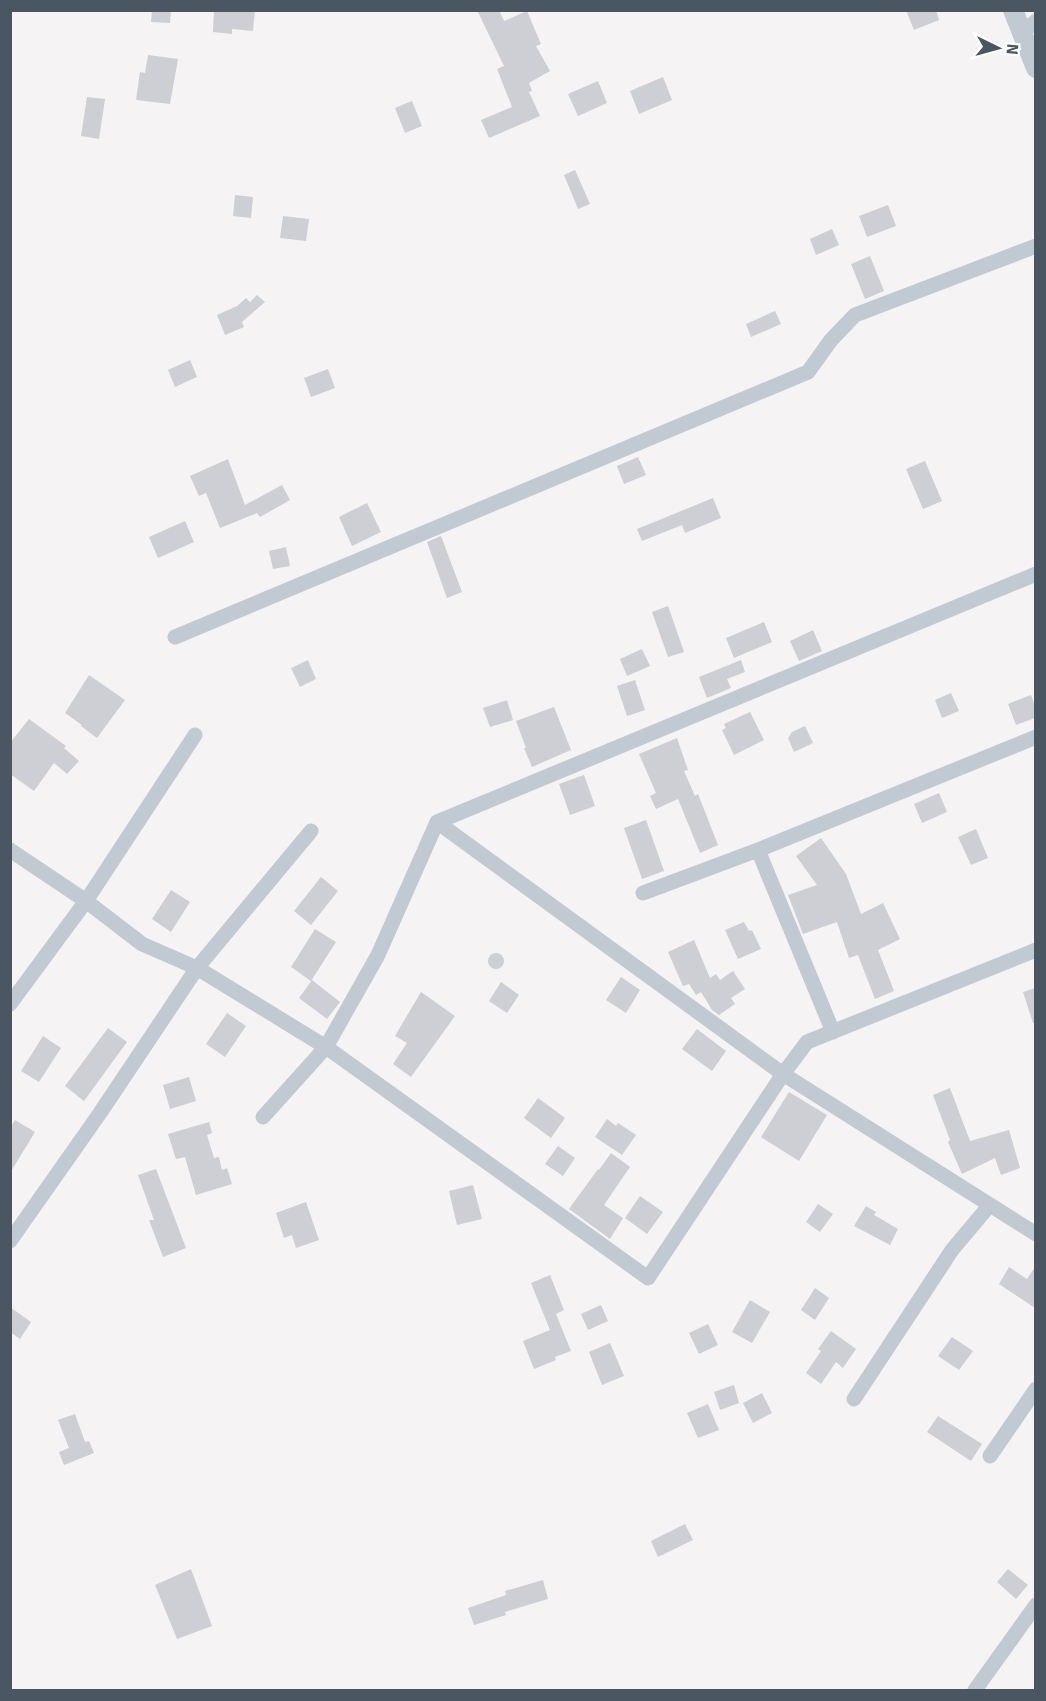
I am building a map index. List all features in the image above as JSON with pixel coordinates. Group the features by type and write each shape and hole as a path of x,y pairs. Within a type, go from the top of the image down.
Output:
{"street":[{"path":"1013,10 1029,27 1035,68"},
{"path":"175,637 808,372 831,340 855,315 1035,246"},
{"path":"263,1117 326,1047 378,955 437,822 1035,574"},
{"path":"10,1004 86,901 195,735"},
{"path":"643,893 758,850 1035,737"},
{"path":"437,822 783,1074 1035,1234"},
{"path":"10,1241 100,1113 197,968 311,831"},
{"path":"10,850 86,901 142,944 197,968 326,1047 648,1278 783,1074 807,1042 1035,950"},
{"path":"758,850 833,1032"},
{"path":"854,1400 952,1250 989,1206"},
{"path":"990,1456 1035,1389"},
{"path":"975,1690 1035,1605"}],"building":[{"path":"152,10 171,10 170,23 151,22"},
{"path":"214,10 255,10 253,31 232,29 232,34 213,32"},
{"path":"477,10 499,10 504,21 527,11 541,44 536,46 550,71 529,83 532,91 529,92 540,116 489,138 481,120 512,107 497,69 504,66"},
{"path":"906,10 936,10 939,20 914,30"},
{"path":"148,55 178,59 170,104 136,100 140,72 145,73"},
{"path":"663,77 672,100 639,114 630,91"},
{"path":"598,81 607,103 578,116 568,94"},
{"path":"87,97 105,99 99,139 81,136"},
{"path":"412,101 422,126 405,133 395,108"},
{"path":"575,170 590,204 578,209 564,175"},
{"path":"235,195 253,197 251,218 233,216"},
{"path":"888,205 896,226 867,237 859,216"},
{"path":"283,216 309,219 306,241 280,238"},
{"path":"832,229 839,245 816,255 810,239"},
{"path":"870,256 884,291 865,299 851,264"},
{"path":"257,295 265,302 242,322 244,327 225,335 217,315 237,306 246,298 250,302"},
{"path":"775,311 781,324 751,337 746,324"},
{"path":"190,360 197,377 175,387 168,370"},
{"path":"328,369 335,388 311,397 304,378"},
{"path":"638,457 646,475 624,484 617,466"},
{"path":"228,459 245,505 282,485 290,500 260,517 257,513 220,528 206,493 199,496 190,476"},
{"path":"925,461 942,501 923,509 906,469"},
{"path":"713,498 721,518 685,533 682,525 642,541 637,529"},
{"path":"367,503 381,532 352,546 339,517"},
{"path":"185,521 194,542 158,558 149,537"},
{"path":"441,536 462,592 447,598 427,542"},
{"path":"286,547 290,566 273,569 269,551"},
{"path":"668,606 684,652 668,657 652,612"},
{"path":"764,622 772,642 734,658 726,638"},
{"path":"813,630 822,651 799,661 790,641"},
{"path":"642,649 650,666 627,676 620,659"},
{"path":"308,660 316,679 300,687 291,668"},
{"path":"741,660 745,672 727,679 731,688 707,698 699,677"},
{"path":"89,675 125,700 97,738 65,713"},
{"path":"635,680 645,710 627,716 617,686"},
{"path":"951,693 959,711 942,718 935,700"},
{"path":"1031,695 1035,706 1035,718 1016,725 1008,704"},
{"path":"507,700 513,720 490,727 483,708"},
{"path":"554,707 571,750 532,767 516,721"},
{"path":"750,712 764,740 734,755 722,730 726,728 724,724"},
{"path":"29,719 66,746 64,748 79,761 67,774 54,763 34,791 10,774 10,743"},
{"path":"805,726 813,743 794,752 788,738 792,732"},
{"path":"677,738 688,770 684,771 695,796 698,794 718,845 700,853 678,799 656,809 650,796 656,793 639,754"},
{"path":"584,775 595,806 570,815 559,784"},
{"path":"939,793 947,812 922,823 914,804"},
{"path":"646,820 664,871 642,879 624,828"},
{"path":"976,829 988,858 971,865 958,837"},
{"path":"821,838 846,874 861,914 883,903 900,939 878,950 894,991 875,999 858,955 849,958 837,922 803,934 788,895 817,885 796,856"},
{"path":"321,877 338,891 311,925 294,911"},
{"path":"171,890 190,902 171,932 152,919"},
{"path":"744,922 749,931 752,930 761,949 738,959 725,930"},
{"path":"315,929 336,942 311,981 291,967"},
{"path":"694,940 710,978 716,974 720,980 733,971 745,989 731,998 735,1004 719,1015 712,1010 701,992 696,995 689,984 683,986 668,952"},
{"path":"496,953 504,961 496,969 488,961"},
{"path":"621,977 640,990 626,1013 606,1000"},
{"path":"312,980 340,1002 327,1019 299,998"},
{"path":"501,982 519,995 507,1013 489,1001"},
{"path":"1035,988 1035,1023 1033,1023 1023,992"},
{"path":"421,992 455,1016 411,1077 393,1064 407,1043 395,1036"},
{"path":"227,1013 246,1026 225,1057 206,1044"},
{"path":"108,1028 127,1042 84,1101 65,1086"},
{"path":"697,1029 726,1051 712,1071 682,1049"},
{"path":"43,1036 61,1048 39,1082 21,1071"},
{"path":"189,1077 196,1101 170,1109 163,1085"},
{"path":"950,1088 970,1141 1009,1130 1020,1168 1001,1175 995,1158 962,1174 948,1142 950,1140 933,1095"},
{"path":"789,1092 827,1115 799,1161 761,1137"},
{"path":"538,1098 565,1118 551,1138 524,1118"},
{"path":"607,1119 616,1126 618,1123 636,1135 622,1155 595,1137"},
{"path":"15,1120 35,1132 10,1173 10,1128"},
{"path":"209,1122 212,1133 207,1135 214,1158 219,1157 222,1170 227,1168 232,1184 196,1195 185,1157 176,1159 168,1134"},
{"path":"558,1146 575,1158 563,1176 545,1164"},
{"path":"611,1153 630,1167 604,1205 623,1218 610,1239 569,1209"},
{"path":"156,1169 186,1248 163,1257 149,1220 154,1220 138,1175"},
{"path":"473,1185 482,1219 457,1225 449,1191"},
{"path":"640,1196 663,1212 647,1234 625,1218"},
{"path":"306,1202 319,1240 296,1248 292,1235 284,1238 276,1213"},
{"path":"818,1204 833,1214 820,1232 806,1222"},
{"path":"866,1206 876,1212 874,1215 898,1229 890,1245 854,1226"},
{"path":"1009,1267 1027,1279 1035,1267 1035,1308 999,1284"},
{"path":"550,1275 564,1310 556,1314 571,1351 534,1369 523,1341 550,1330 531,1283"},
{"path":"815,1288 829,1298 815,1320 801,1310"},
{"path":"750,1300 770,1312 752,1343 732,1332"},
{"path":"601,1305 608,1321 588,1330 581,1314"},
{"path":"10,1307 31,1322 20,1339 10,1332"},
{"path":"708,1324 718,1345 699,1354 689,1333"},
{"path":"831,1331 856,1349 843,1368 836,1362 821,1384 806,1373 821,1351 818,1349"},
{"path":"952,1337 973,1351 959,1370 938,1356"},
{"path":"610,1343 624,1376 602,1385 589,1352"},
{"path":"734,1385 739,1403 720,1410 714,1392"},
{"path":"762,1393 772,1413 753,1423 743,1403"},
{"path":"708,1404 719,1430 698,1438 687,1413"},
{"path":"75,1414 85,1442 89,1441 94,1453 64,1465 59,1452 69,1448 58,1420"},
{"path":"938,1416 982,1444 971,1461 927,1432"},
{"path":"685,1524 693,1540 658,1557 651,1541"},
{"path":"191,1569 212,1626 177,1639 155,1585"},
{"path":"1008,1569 1028,1585 1016,1599 997,1582"},
{"path":"543,1580 548,1599 505,1612 506,1615 474,1625 468,1608 506,1595 505,1591"}]}
